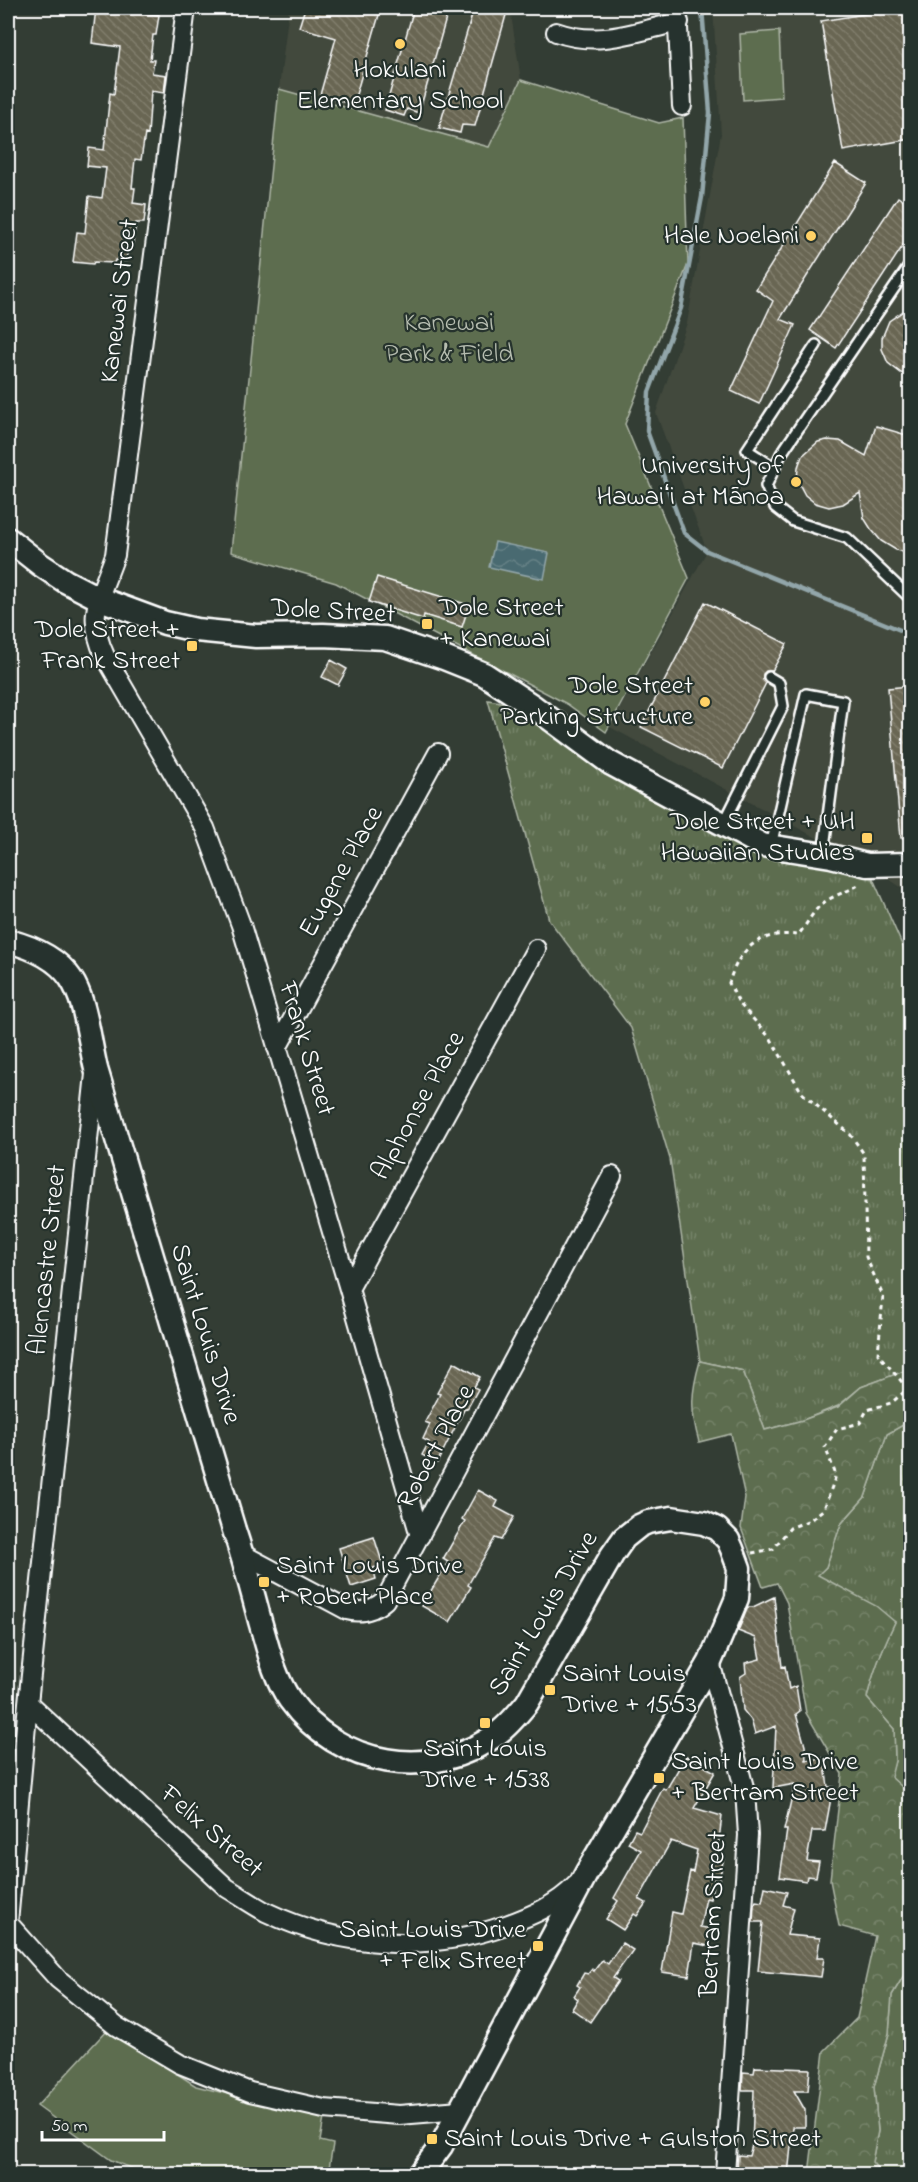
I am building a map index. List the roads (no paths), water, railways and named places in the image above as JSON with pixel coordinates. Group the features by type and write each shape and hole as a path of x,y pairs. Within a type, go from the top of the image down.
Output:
{"street":[{"name":"Kanewai Street","path":"100,599 115,555 186,8"},
{"path":"556,32 570,37 611,39 678,15 682,106"},
{"name":"Dole Street","path":"8,539 58,577 100,599 165,623 196,630 256,636 323,635 385,638 444,658 484,674 534,707 610,764 762,845 867,865 910,864"},
{"name":"Frank Street","path":"100,599 94,611 94,623 100,645 205,828 241,925 350,1289 420,1536"},
{"name":"Eugene Place","path":"277,1048 438,753"},
{"name":"Saint Louis Drive","path":"8,941 45,954 69,975 81,1003 96,1069 278,1679 288,1698 302,1715 326,1736 354,1752 385,1761 417,1763 438,1761 479,1746 513,1720 527,1703 618,1546 639,1526 657,1519 671,1518 704,1523 717,1529 728,1540 735,1556 739,1580 737,1598 710,1662 587,1872 441,2146 420,2175"},
{"name":"Alphonse Place","path":"350,1289 536,948"},
{"name":"Alencastre Street","path":"8,1923 28,1703 96,1069"},
{"name":"Robert Place","path":"242,1554 347,1610 362,1612 372,1609 385,1600 612,1176"},
{"name":"Bertram Street","path":"710,1662 745,1791 748,1835 725,2175"},
{"name":"Felix Street","path":"28,1703 227,1888 266,1911 307,1929 350,1940 394,1944 439,1942 483,1933 525,1918 564,1897 587,1872"},
{"path":"8,1923 66,1986 116,2026 180,2064 250,2092 324,2109 399,2115 460,2110"}],"lane":[{"path":"910,266 782,454 766,486 775,507 793,521 847,538 910,598"},
{"path":"901,280 910,287"},
{"path":"775,468 747,450 816,345"},
{"path":"723,825 783,706 779,683 769,677"},
{"path":"771,846 806,694 843,701 823,855"}],"water":[{"path":"495,542 549,553 544,579 489,567"}],"waterway":[{"path":"702,8 710,113 702,197 681,308 649,392 647,431 684,533 707,551 910,634"}],"place":[{"name":"Hokulani Elementary School","path":"400,44"},
{"name":"Hale Noelani","path":"811,236"},
{"name":"University of Hawaiʻi at Mānoa","path":"796,482"},
{"name":"Dole Street + Kanewai","path":"427,624"},
{"name":"Dole Street + Frank Street","path":"192,646"},
{"name":"Dole Street Parking Structure","path":"705,702"},
{"name":"Dole Street + UH Hawaiian Studies","path":"867,838"},
{"name":"Saint Louis Drive + Robert Place","path":"264,1582"},
{"name":"Saint Louis Drive + 1553","path":"550,1690"},
{"name":"Saint Louis Drive + 1538","path":"485,1723"},
{"name":"Saint Louis Drive + Bertram Street","path":"659,1778"},
{"name":"Saint Louis Drive + Felix Street","path":"538,1946"},
{"name":"Saint Louis Drive + Gulston Street","path":"432,2139"}],"park label":[{"name":"Kanewai Park & Field","path":"449,338"}]}
